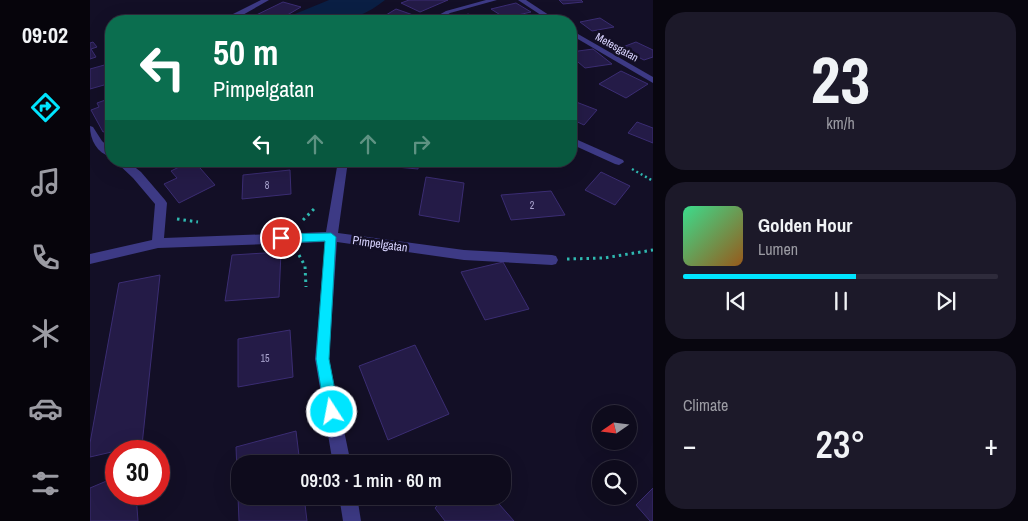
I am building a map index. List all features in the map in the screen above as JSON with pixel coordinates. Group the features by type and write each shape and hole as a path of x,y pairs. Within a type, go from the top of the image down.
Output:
{"street":[{"path":"235,15 266,0"},
{"path":"443,15 494,0"},
{"path":"521,0 545,15"},
{"name":"Metesgatan","path":"577,36 653,80"},
{"path":"90,129 98,143 105,149"},
{"path":"577,143 619,162"},
{"path":"127,167 137,175 161,203 158,243"},
{"path":"340,455 322,359 331,237 341,167"},
{"name":"Pimpelgatan","path":"90,259 158,243 331,237 464,255 552,260"},
{"path":"349,505 352,521"}],"path":[{"path":"619,162 653,181"},
{"path":"552,260 604,258 653,250"}],"water":[{"path":"329,0 385,0 360,15 292,15"}],"building":[{"path":"409,0 448,0 420,12 401,3"},
{"path":"559,0 581,0 583,2 563,4"},
{"path":"283,2 301,7 287,15 256,15"},
{"path":"516,3 531,12 518,15 500,15 491,9"},
{"path":"396,9 413,15 386,15"},
{"path":"600,18 614,27 592,31 580,22"},
{"path":"93,42 97,47 91,49 96,57 90,59 90,43"},
{"path":"636,42 653,50 653,57 644,60 620,48"},
{"path":"593,49 612,64 585,68 577,61 577,51"},
{"path":"105,65 105,85 90,89 90,69"},
{"path":"621,71 648,84 626,98 599,84"},
{"path":"105,100 105,131 103,132 91,110 99,107 97,103"},
{"path":"577,102 597,110 584,125 577,122"},
{"path":"637,122 653,128 653,143 628,133"},
{"path":"179,167 202,167 200,168 215,185 179,203 164,184 177,178 171,171"},
{"path":"396,167 418,167 418,169"},
{"path":"290,170 291,194 242,199 243,175"},
{"path":"601,172 630,186 615,205 585,190"},
{"path":"426,177 464,183 459,222 419,215"},
{"path":"551,191 565,215 511,220 501,195"},
{"path":"281,252 279,297 225,301 232,255"},
{"path":"503,262 529,309 485,320 461,272"},
{"path":"160,275 143,440 105,440 105,454 90,457 90,443 119,283"},
{"path":"290,330 293,377 238,387 238,339"},
{"path":"415,345 449,414 388,440 359,366"},
{"path":"296,431 299,455 236,455 236,447"},
{"path":"105,482 105,505 137,505 138,521 90,521 90,488"},
{"path":"653,488 653,521 650,521 637,504"},
{"path":"238,505 305,505 307,521 239,521"},
{"path":"438,505 500,505 514,521 445,521 435,508"}],"route":[{"path":"281,238 331,237 322,359 332,412"}]}
